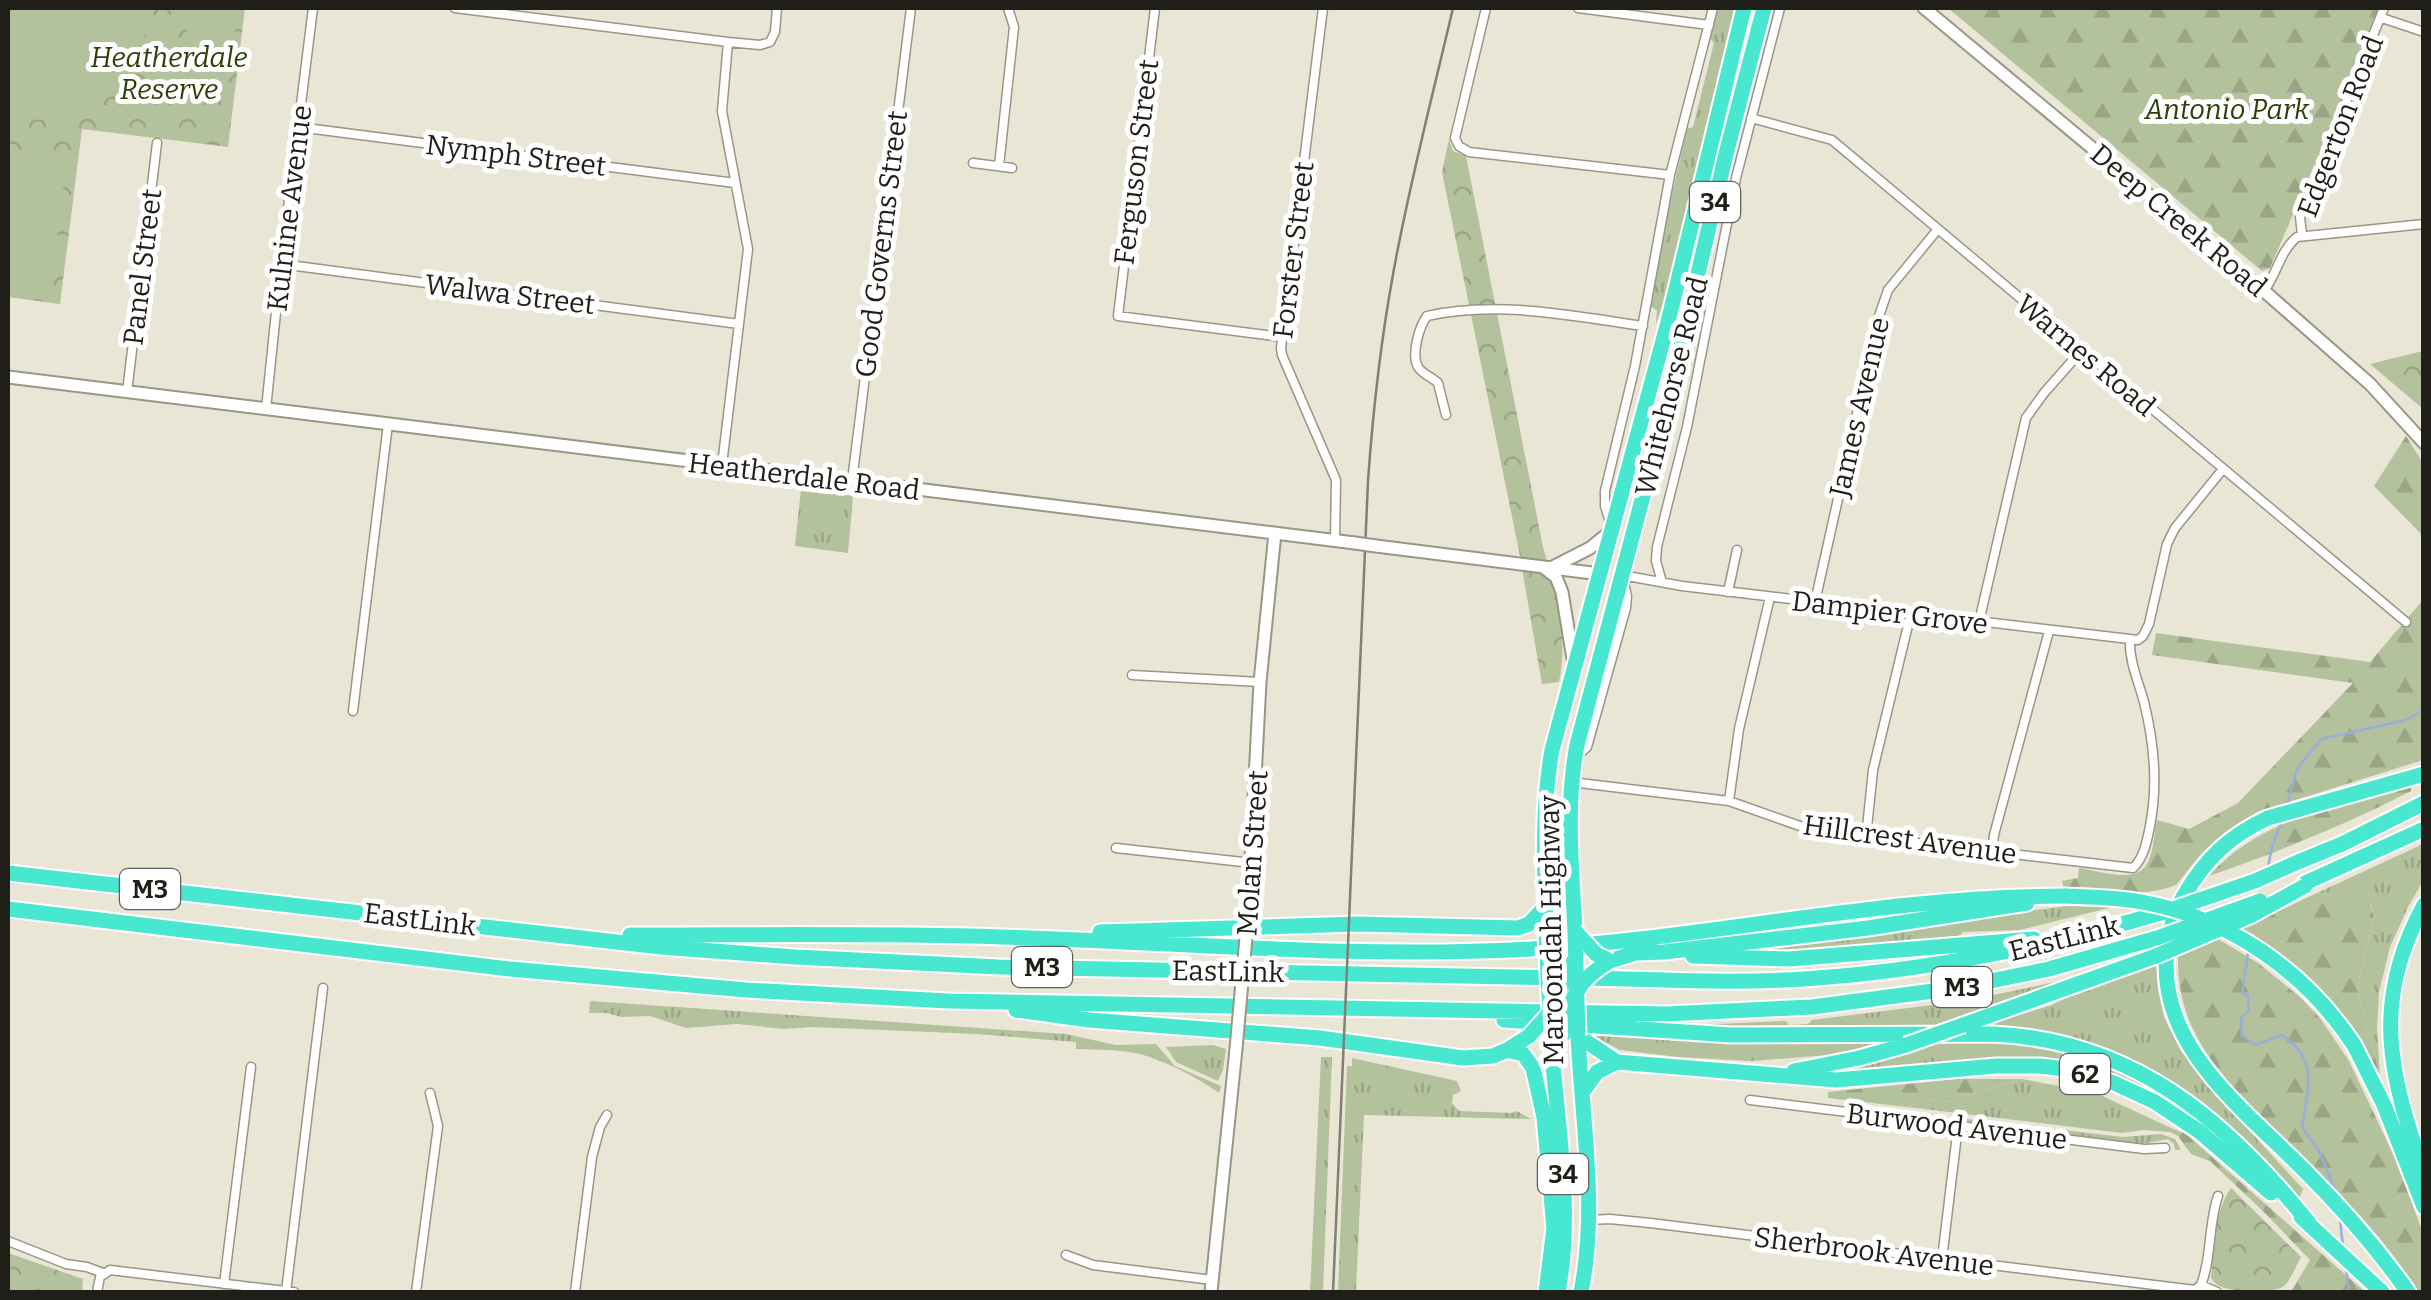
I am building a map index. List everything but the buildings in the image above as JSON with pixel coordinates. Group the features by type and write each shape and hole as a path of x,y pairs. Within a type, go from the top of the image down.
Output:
{"highway":[{"name":"Whitehorse Road","path":"1600,574 1613,530 1612,502 1667,326 1744,8"},
{"name":"Whitehorse Road","path":"1622,574 1670,398 1764,8"},
{"path":"1612,502 1639,509"},
{"path":"1600,574 1622,574"},
{"name":"Maroondah Highway","path":"1580,1292 1587,1257 1588,1220 1582,1092 1548,986 1544,848 1548,770 1600,574"},
{"name":"Maroondah Highway","path":"1558,1292 1564,1260 1566,1196 1552,1055 1565,1032 1576,991 1570,782 1622,574"},
{"path":"2408,1292 2380,1254 2307,1173 2194,1055 2181,1032 2166,966 2172,920 2179,905 2214,853 2248,827 2424,774"},
{"name":"EastLink","path":"8,873 719,952 901,963 1698,981 1802,979 1905,970 2088,934 2254,881 2424,802"},
{"name":"EastLink","path":"8,909 570,975 746,990 948,1001 1666,1014 1760,1011 1876,1000 2049,969 2157,938 2248,906 2424,829"},
{"path":"1777,1074 1906,1044 2156,956 2252,915 2305,884"},
{"path":"556,934 1001,937 1422,952 1602,943 1975,898 2065,896 2139,901 2197,917 2235,935 2265,953 2318,999 2354,1044 2384,1105 2424,1207"},
{"path":"1576,991 1588,974 1635,953 1926,920 2065,896"},
{"path":"2424,905 2402,952 2394,982 2389,1040 2397,1090 2424,1173"},
{"path":"1001,937 1357,924 1518,928 1533,921 1546,906"},
{"path":"1574,931 1596,954 1610,961"},
{"path":"1664,952 1710,958 1789,958 2088,934"},
{"path":"948,1001 1089,1020 1320,1038 1463,1058 1493,1056 1529,1036 1552,1008 1576,956"},
{"path":"1216,1004 1731,1035 2036,1037 2111,1058 2176,1093 2239,1148 2309,1223"},
{"name":"62","path":"1565,1032 1617,1062 1698,1070 1836,1080 2018,1065 2091,1075 2132,1090 2178,1116 2309,1223 2382,1292"},
{"path":"1508,1050 1526,1058 1540,1093 1553,1201 1552,1260 1546,1292"},
{"path":"1582,1092 1592,1076 1617,1062"}],"main road":[{"name":"Deep Creek Road","path":"1924,8 2264,291 2370,384 2424,444"},
{"name":"Heatherdale Road","path":"8,377 1600,574"},
{"path":"1574,670 1562,592 1556,577 1546,567 1590,548 1613,530"},
{"name":"Molan Street","path":"1212,1286 1248,915 1260,682 1275,534"}],"street":[{"name":"Kulnine Avenue","path":"266,409 313,8"},
{"path":"454,8 760,45 770,42 775,32 777,8"},
{"name":"Good Governs Street","path":"852,481 910,8"},
{"path":"999,166 1014,27 1008,8"},
{"name":"Ferguson Street","path":"1155,8 1118,316 1282,337"},
{"name":"Forster Street","path":"1323,8 1282,355 1336,480 1335,541"},
{"path":"1486,8 1455,138 1458,146 1468,152 1670,175"},
{"path":"1578,8 1709,25"},
{"name":"Whitehorse Road","path":"1612,502 1605,491 1643,326 1670,175 1714,8"},
{"name":"Whitehorse Road","path":"1662,582 1657,547 1687,427 1724,231 1780,8"},
{"path":"2383,13 2424,32"},
{"name":"Edgerton Road","path":"2264,291 2291,240 2302,235 2300,217 2383,13"},
{"path":"722,465 748,249 722,110 728,42"},
{"name":"Warnes Road","path":"1751,118 1832,140 2406,622"},
{"name":"Nymph Street","path":"298,127 735,183"},
{"name":"Panel Street","path":"127,392 156,143"},
{"path":"973,164 1012,168"},
{"path":"2302,235 2424,224"},
{"name":"James Avenue","path":"1815,602 1878,318 1888,290 1938,229"},
{"name":"Walwa Street","path":"281,264 740,324"},
{"path":"1446,415 1438,383 1416,363 1420,329 1427,316 1490,309 1643,326"},
{"path":"1979,622 2026,418 2081,350"},
{"path":"352,711 388,424"},
{"path":"2130,641 2143,636 2149,624 2175,528 2223,469"},
{"path":"1728,592 1737,550"},
{"name":"Dampier Grove","path":"1622,574 1728,592 2130,641"},
{"path":"1730,800 1739,729 1770,597"},
{"path":"1866,837 1873,770 1911,614"},
{"path":"1992,852 2049,632"},
{"name":"Hillcrest Avenue","path":"1570,782 1730,800 1814,830 2133,868 2140,862 2147,838 2155,785 2149,722 2130,641"},
{"path":"1132,675 1260,682"},
{"path":"1116,848 1252,863"},
{"path":"286,1292 323,988"},
{"path":"224,1284 251,1068"},
{"path":"416,1292 438,1126 430,1094"},
{"name":"Burwood Avenue","path":"1750,1100 2165,1148"},
{"path":"575,1292 592,1157 608,1115"},
{"path":"1942,1260 1958,1126"},
{"path":"2201,1285 2218,1196"},
{"name":"Sherbrook Avenue","path":"1588,1220 1610,1219 2194,1290 2201,1285 2217,1292"},
{"path":"8,1242 66,1264 88,1267 100,1277"},
{"path":"1066,1255 1092,1264 1212,1286"},
{"path":"97,1292 100,1277 110,1270 224,1284 235,1289 294,1292"}],"green space":[{"name":"Heatherdale Reserve","path":"8,8 245,8 228,147 82,129 60,304 8,297"},
{"path":"8,8 142,8 145,35 139,59 126,79 84,109 33,120 8,117"},
{"path":"189,8 237,8 228,86 181,80"},
{"path":"1718,8 1735,8 1669,287 1656,324 1657,310 1651,307 1666,220 1687,129 1693,127 1714,43 1710,39"},
{"path":"1753,8 1667,382 1660,380 1742,39"},
{"name":"Antonio Park","path":"1948,8 2379,8 2270,268 2262,271"},
{"path":"1449,139 1453,151 1466,156 1556,597 1562,648 1559,682 1542,684 1442,172"},
{"path":"8,158 66,166 50,296 8,291"},
{"path":"2424,351 2423,409 2370,364"},
{"path":"2406,436 2423,463 2423,536 2374,486"},
{"path":"801,489 853,496 848,553 795,546"},
{"path":"2423,600 2423,760 2257,812 2218,838 2176,885 2135,893 2064,888 2062,881 2078,878 2079,868 2117,875 2143,869 2152,852 2157,820 2189,829 2238,803 2353,683 2152,655 2156,633 2370,662"},
{"path":"2411,783 2411,791 2361,815 2209,876 2229,856 2276,827"},
{"path":"2423,844 2423,881 2390,947 2379,992 2380,1075 2357,989 2374,917 2371,905 2317,893"},
{"path":"2317,893 2370,904 2374,917 2357,989 2380,1075 2338,1010 2306,975 2241,929"},
{"path":"2067,906 2113,907 2020,930 1962,932 1959,939 1749,950 1749,946"},
{"path":"2218,939 2258,963 2300,997 2320,1018 2349,1061 2395,1158 2423,1233 2423,1292 2418,1292 2347,1201 2235,1088 2200,1043 2180,989 2178,957"},
{"path":"2156,963 2164,1017 2181,1051 2303,1189 2299,1199 2212,1116 2046,1033 1989,1024 2052,1005 2071,994"},
{"path":"2079,977 1924,1031 1787,1032 1672,1026 1786,1021 1789,1025 1808,1024 1812,1020 1964,1001"},
{"path":"590,1001 1066,1034 1116,1045 1156,1044 1175,1066 1221,1086 1219,1093 1150,1057 1124,1051 1076,1049 1076,1042 737,1024 686,1028 650,1016 589,1013"},
{"path":"1593,1036 1889,1043 1829,1055 1751,1061 1620,1050"},
{"path":"1992,1039 2040,1044 2081,1055 2157,1091 2192,1114 2079,1068 1856,1075 1820,1071 1942,1040"},
{"path":"1213,1045 1226,1049 1218,1081 1176,1062 1166,1047"},
{"path":"1321,1057 1332,1057 1323,1292 1310,1292"},
{"path":"1352,1058 1457,1081 1461,1091 1453,1095 1452,1103 1459,1111 1517,1111 1531,1119 1364,1115 1356,1292 1338,1292 1347,1066 1352,1066"},
{"path":"1957,1079 2022,1079 1952,1102 1928,1100 1907,1107 1828,1098 1828,1092"},
{"path":"2022,1079 2096,1093 2171,1128 2170,1132 2122,1133 1907,1107 1928,1100 1952,1102"},
{"path":"1853,1106 2123,1137 2161,1134 2175,1139 2181,1150 2175,1150 2168,1139 2142,1144"},
{"path":"2171,1128 2186,1134 2365,1292 2291,1292 2310,1260 2210,1161 2191,1154 2178,1136 2170,1132"},
{"path":"2231,1188 2301,1257 2279,1289 2224,1288 2211,1278 2218,1219"},
{"path":"8,1253 83,1279 82,1292 8,1292"}],"waterway":[{"path":"2287,805 2297,769 2321,739 2406,720 2424,710"},
{"path":"2268,867 2281,822"},
{"path":"2248,953 2242,993 2248,996 2249,1011 2241,1018 2242,1035 2255,1045 2282,1035 2302,1055 2308,1076 2302,1127 2319,1151 2336,1192"},
{"path":"2340,1220 2343,1246"},
{"path":"2346,1269 2349,1292"}],"railway":[{"path":"1333,1292 1372,428 1400,236 1453,8"}]}
